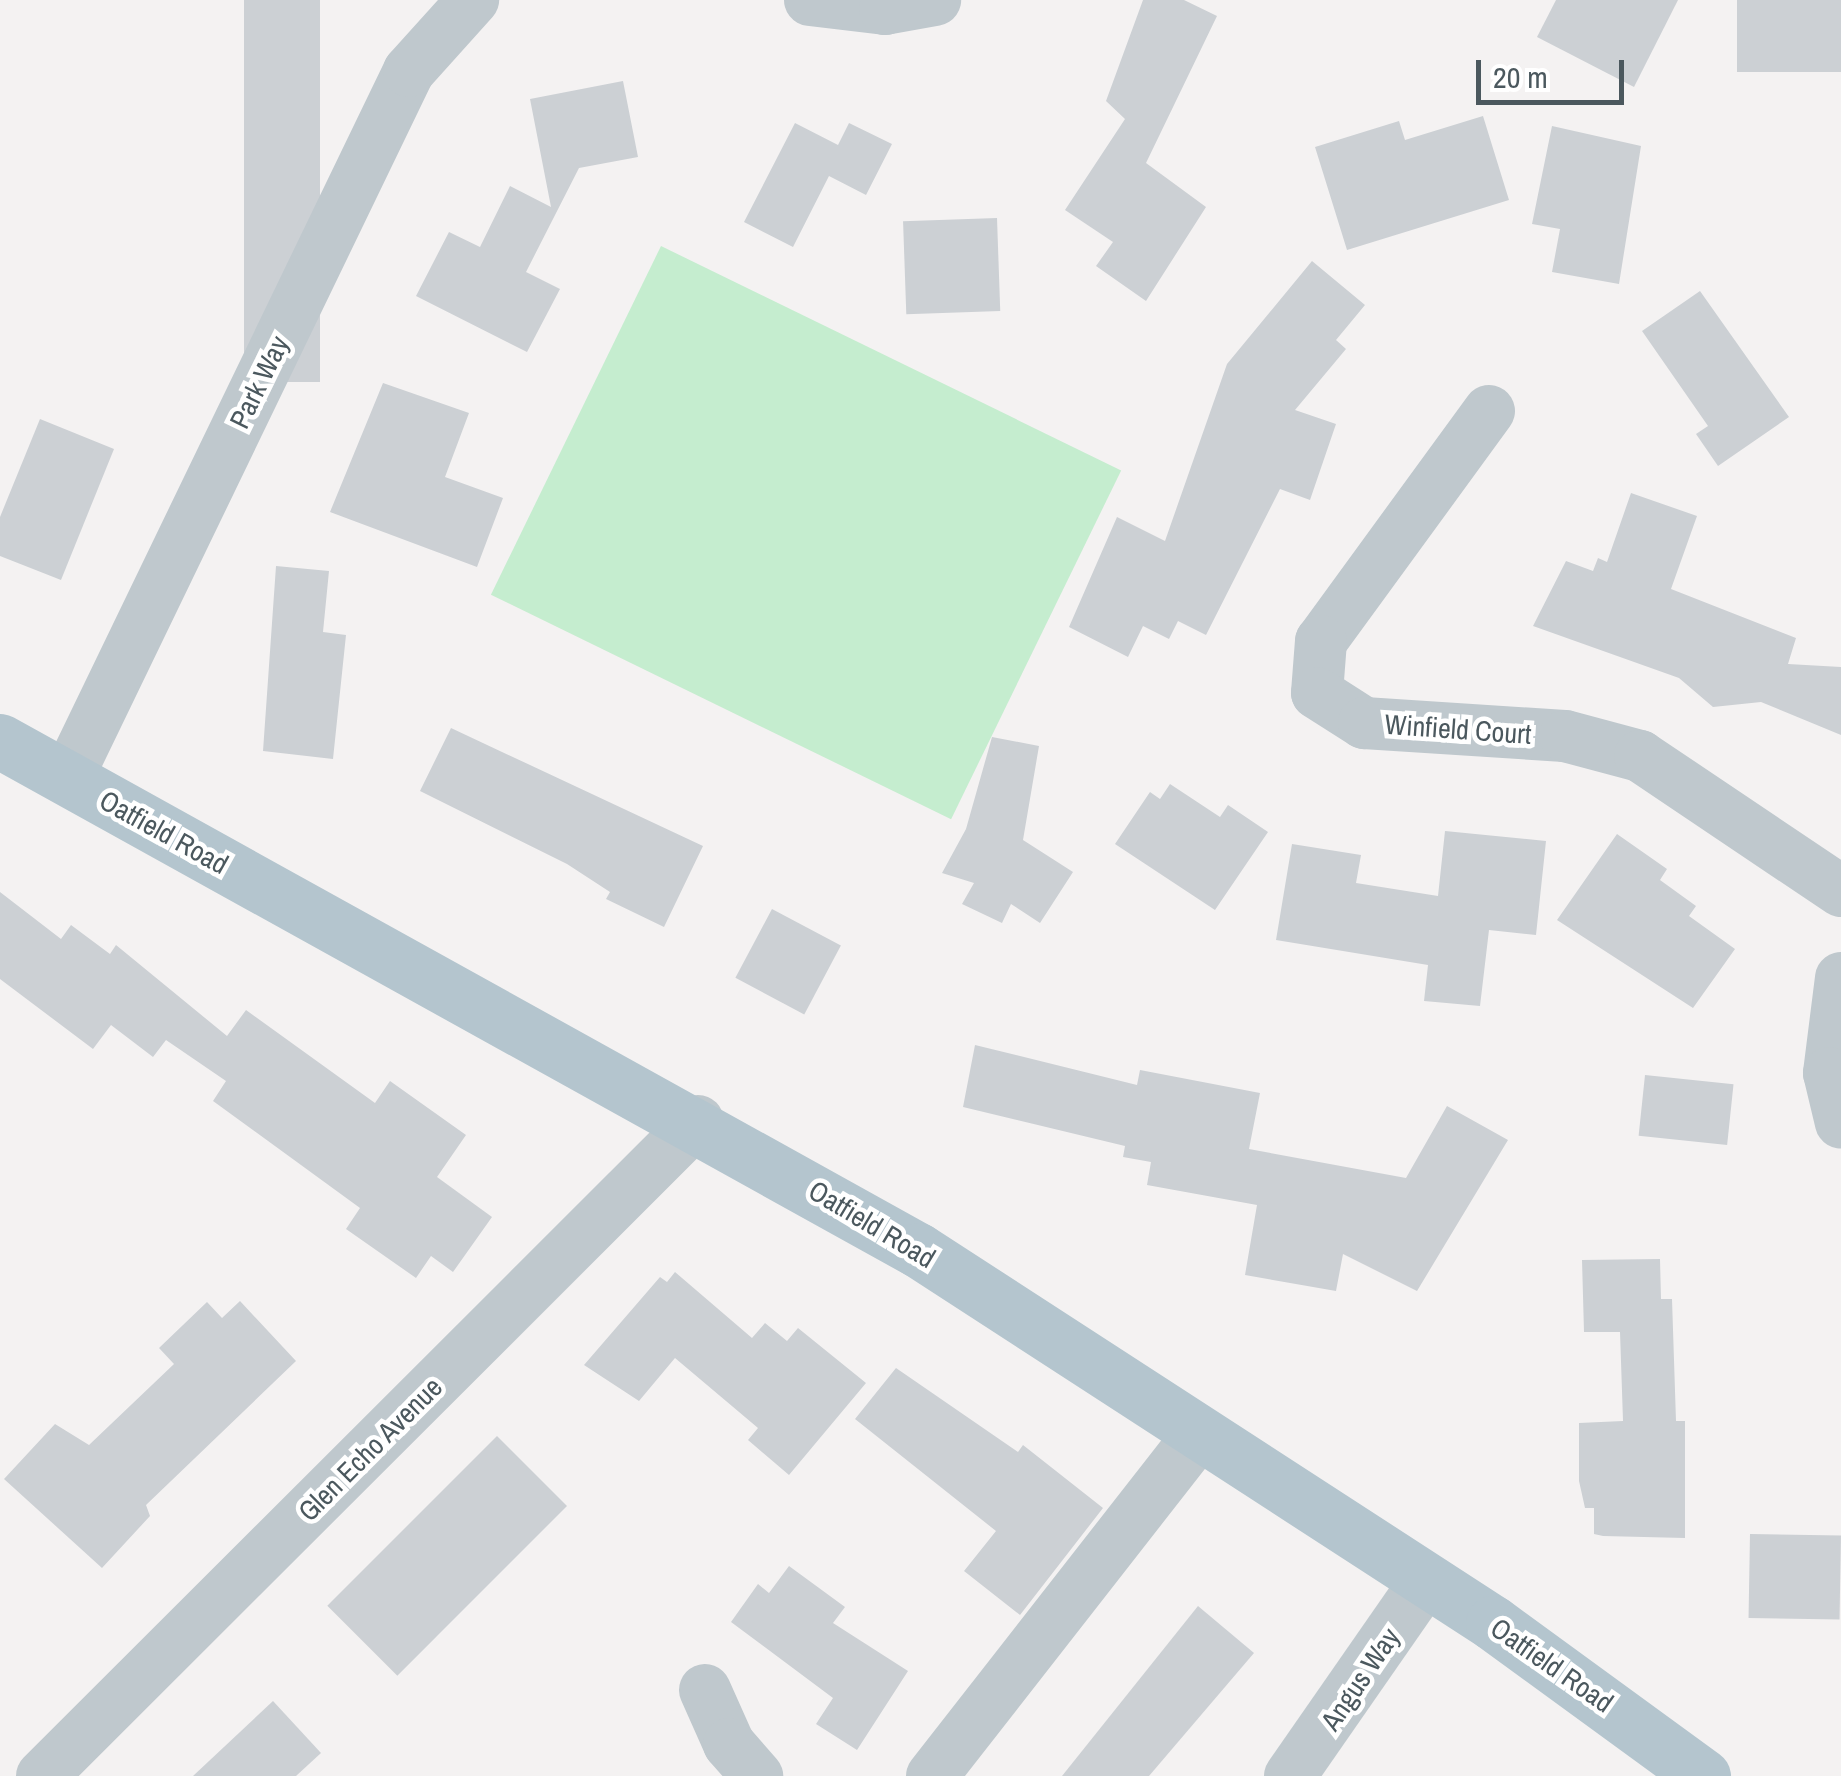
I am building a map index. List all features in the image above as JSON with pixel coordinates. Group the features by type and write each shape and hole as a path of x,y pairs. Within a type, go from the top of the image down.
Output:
{"main road":[{"name":"Oatfield Road","path":"0,740 698,1122 1200,1432 1426,1580 1703,1776"}],"street":[{"name":"Park Way","path":"67,779 409,72 473,0"},
{"path":"810,0 885,9 935,0"},
{"name":"Winfield Court","path":"1489,411 1321,641 1317,693 1364,723 1565,736 1640,756 1841,891"},
{"path":"1841,978 1829,1073 1841,1123"},
{"name":"Glen Echo Avenue","path":"42,1776 698,1122"},
{"path":"932,1776 1200,1432"},
{"name":"Angus Way","path":"1290,1776 1426,1580"},
{"path":"705,1690 729,1744 756,1776"}],"green space":[{"path":"661,246 1121,470 951,819 491,595"}],"building":[{"path":"244,0 320,0 320,382 244,382"},
{"path":"1143,0 1184,0 1217,16 1146,163 1206,207 1146,301 1096,266 1113,242 1065,210 1125,119 1106,101"},
{"path":"1556,0 1678,0 1634,87 1537,37"},
{"path":"1737,0 1841,0 1841,72 1737,72"},
{"path":"623,81 638,157 579,168 526,272 560,289 527,352 416,296 449,232 480,247 510,186 551,207 530,99"},
{"path":"1483,116 1509,200 1347,250 1315,147 1399,121 1405,140"},
{"path":"795,123 838,145 849,123 892,144 866,195 829,176 793,247 744,222"},
{"path":"1552,126 1641,146 1619,284 1552,272 1560,229 1532,224"},
{"path":"997,218 1000,311 906,314 903,221"},
{"path":"1312,261 1365,305 1336,340 1346,349 1295,410 1336,424 1310,500 1280,489 1206,635 1178,621 1169,639 1143,626 1128,657 1069,627 1117,517 1165,541 1227,364"},
{"path":"1700,291 1789,417 1718,466 1696,434 1708,426 1642,331"},
{"path":"383,383 469,413 445,477 503,498 477,567 330,512"},
{"path":"40,419 114,449 61,580 0,556 0,517"},
{"path":"1631,493 1697,516 1671,589 1796,638 1788,664 1841,667 1841,735 1761,702 1713,707 1679,678 1533,626 1566,561 1593,571 1598,558 1607,562"},
{"path":"276,566 329,571 323,632 346,635 333,759 263,751"},
{"path":"451,728 703,846 664,927 606,899 610,892 567,864 420,791"},
{"path":"992,737 1039,746 1023,840 1073,872 1040,923 1011,904 1002,923 962,904 974,883 942,873 966,829"},
{"path":"1170,784 1220,817 1228,805 1268,832 1215,910 1115,844 1150,792 1160,799"},
{"path":"1445,831 1546,841 1536,935 1489,930 1480,1006 1424,1001 1428,965 1276,940 1292,844 1361,855 1356,883 1438,896"},
{"path":"1617,834 1667,869 1660,880 1696,906 1689,916 1735,949 1693,1008 1557,920"},
{"path":"0,892 61,939 71,925 110,954 116,945 227,1036 246,1010 375,1103 390,1081 466,1135 437,1177 492,1217 453,1272 431,1256 416,1278 346,1229 360,1208 213,1101 226,1081 166,1040 153,1057 111,1025 93,1049 0,979"},
{"path":"772,909 841,946 804,1014 735,978"},
{"path":"975,1045 1137,1085 1140,1070 1260,1093 1249,1149 1406,1178 1447,1106 1508,1140 1417,1291 1343,1254 1336,1291 1245,1275 1257,1205 1147,1185 1151,1162 1123,1157 1125,1146 963,1107"},
{"path":"1645,1075 1734,1084 1727,1145 1639,1136"},
{"path":"1660,1259 1661,1299 1672,1299 1676,1421 1685,1421 1685,1538 1594,1534 1594,1508 1585,1508 1579,1481 1579,1423 1623,1421 1620,1332 1584,1332 1582,1260"},
{"path":"675,1272 752,1338 765,1323 787,1341 798,1328 866,1383 789,1475 748,1440 758,1428 675,1358 639,1401 584,1365 660,1277 667,1282"},
{"path":"240,1301 296,1361 146,1505 150,1516 102,1568 4,1479 55,1424 89,1445 174,1364 159,1348 207,1302 222,1318"},
{"path":"896,1368 1018,1452 1023,1445 1103,1508 1020,1615 964,1571 996,1531 855,1419"},
{"path":"497,1436 567,1506 397,1676 327,1606"},
{"path":"1750,1534 1841,1536 1840,1620 1749,1618"},
{"path":"789,1566 845,1607 833,1623 908,1671 857,1750 816,1724 833,1698 731,1622 758,1584 769,1593"},
{"path":"1198,1606 1254,1653 1149,1776 1062,1776"},
{"path":"273,1701 321,1753 296,1776 193,1776"}]}
